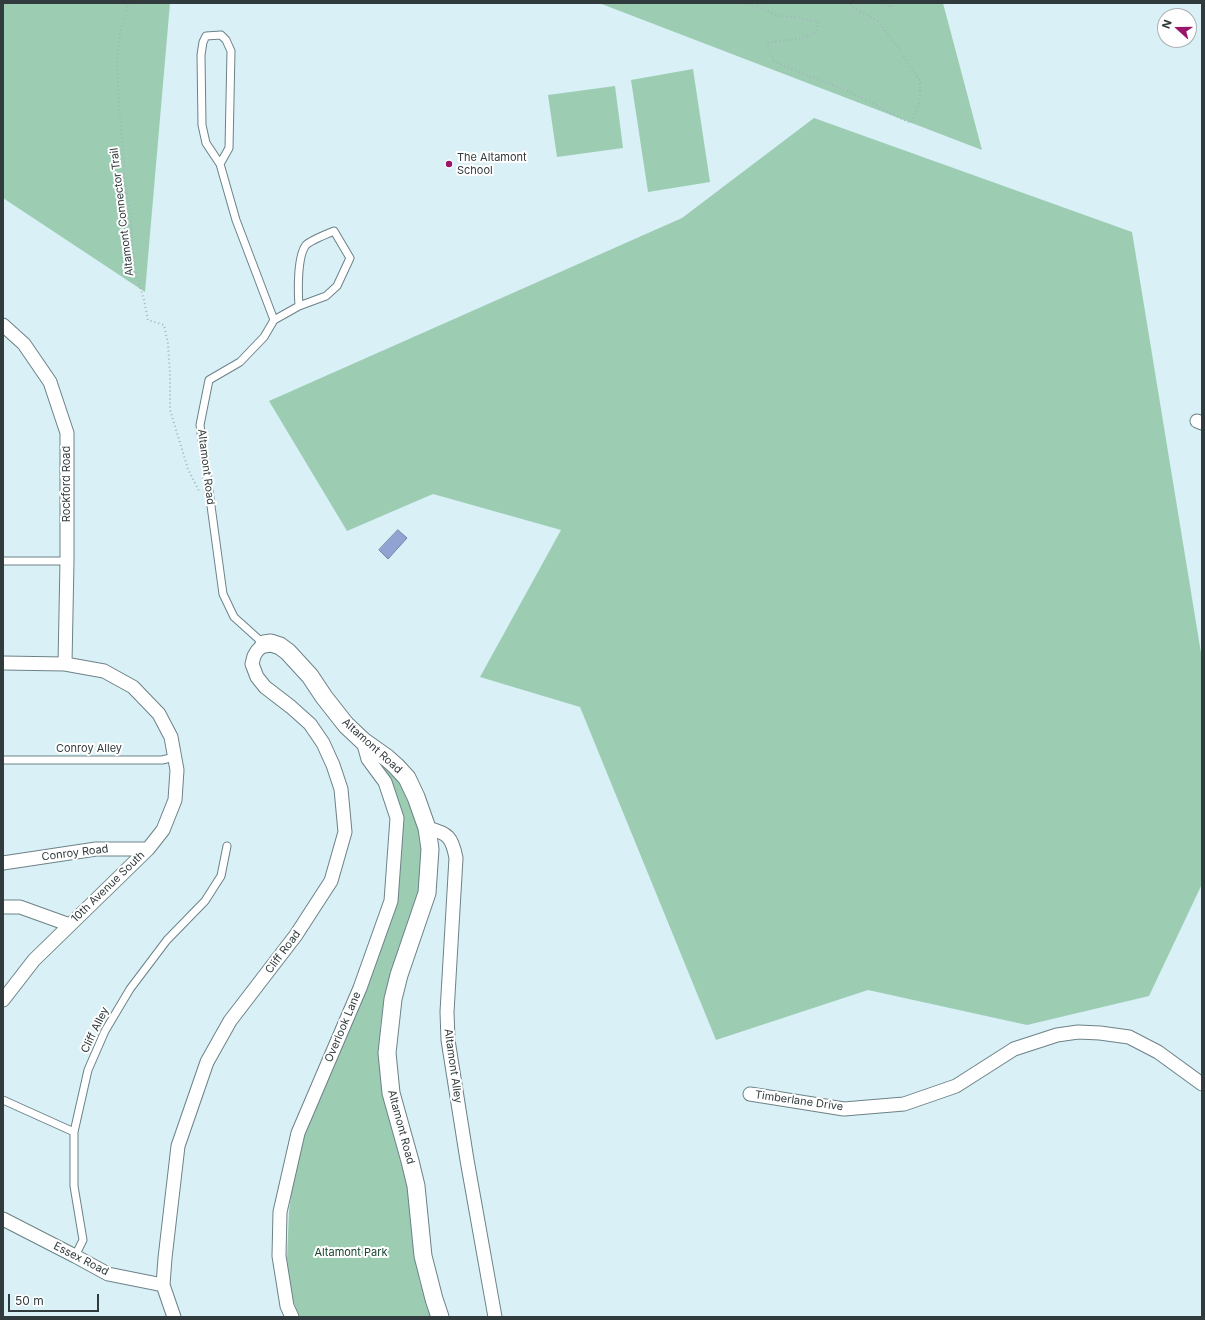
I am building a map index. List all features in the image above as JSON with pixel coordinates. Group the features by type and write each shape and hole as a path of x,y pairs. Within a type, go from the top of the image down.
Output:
{"street":[{"name":"Rockford Road","path":"3,324 24,344 50,382 68,433 65,664"},
{"name":"Altamont Road","path":"264,644 271,643 280,646 288,652 310,676 346,725 363,741 387,758 407,778 416,797 427,828 430,849 427,893 393,999 388,1053 391,1093 416,1186 423,1256 440,1317"},
{"name":"Cliff Road","path":"163,1285 178,1146 207,1062 230,1021 296,935 331,881 345,832 341,789 324,743 310,724 265,687 257,677 252,664 256,650 264,644"},
{"name":"10th Avenue South","path":"3,663 65,664 104,671 133,687 159,714 171,737 177,770 175,800 163,830 148,849 34,960 3,1000"},
{"name":"Overlook Lane","path":"292,1317 288,1306 280,1256 280,1212 298,1133 360,988 392,901 397,818 385,782 368,759 363,741"},
{"name":"Altamont Alley","path":"427,828 440,831 446,835 453,843 456,858 447,1012 448,1040 466,1152 496,1317"},
{"name":"Conroy Road","path":"3,863 96,849 148,849"},
{"path":"3,907 20,907 70,925"},
{"name":"Timberlane Drive","path":"750,1094 844,1109 904,1104 956,1086 1014,1049 1057,1035 1078,1032 1129,1037 1158,1052 1202,1084"},
{"name":"Essex Road","path":"3,1219 108,1274 163,1285"},
{"path":"163,1285 174,1317"}],"lane":[{"path":"220,164 229,148 231,51 226,40 221,35 206,36 203,42 201,55 202,125 206,143 220,164 236,220 274,320 299,306 326,296 336,286 350,258 334,231 307,245 301,255 298,288 299,306"},
{"name":"Altamont Road","path":"264,644 234,617 223,594 200,425 209,380 240,362 264,337 274,320"},
{"path":"3,561 67,561"},
{"name":"Conroy Alley","path":"3,760 162,760 175,757"},
{"name":"Cliff Alley","path":"75,1256 82,1240 74,1186 74,1132 88,1070 105,1031 130,989 162,946 205,901 221,876 227,846"},
{"path":"3,1100 74,1132"}],"path":[{"name":"Altamont Connector Trail","path":"129,3 120,34 117,57 122,140 134,267 144,300 148,320 164,325 168,344 170,410 188,469 199,492"},
{"path":"741,3 756,6 779,16 795,17 818,22 817,32 802,38 767,43 774,61 796,72 862,98 896,117 911,123 920,101 920,81 897,46 878,21 852,7 850,3"},
{"path":"881,3 892,7 894,3"}],"green space":[{"path":"3,3 170,3 145,292 3,198"},
{"path":"599,3 943,3 982,150"},
{"path":"693,69 710,182 648,192 631,80"},
{"path":"615,86 623,148 557,157 548,95"},
{"path":"814,118 1132,232 1202,659 1202,884 1149,996 1027,1025 868,990 716,1040 580,707 480,677 561,530 433,494 347,531 269,401 682,218"},
{"name":"Altamont Park","path":"376,757 401,783 410,802 420,830 422,862 419,895 385,998 380,1029 380,1065 407,1179 420,1283 433,1317 299,1317 292,1297 287,1259 289,1211 296,1159 304,1134 354,1012 401,838 374,760"}],"water":[{"path":"398,530 407,538 388,559 379,550"}],"place":[{"name":"The Altamont School","path":"449,164"}]}
